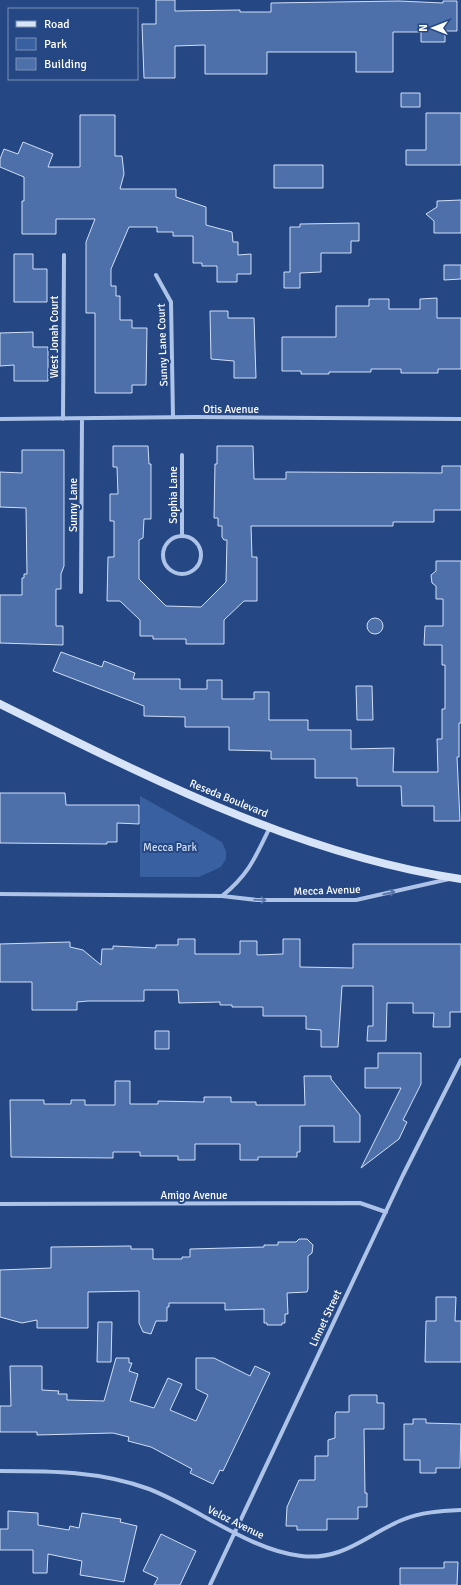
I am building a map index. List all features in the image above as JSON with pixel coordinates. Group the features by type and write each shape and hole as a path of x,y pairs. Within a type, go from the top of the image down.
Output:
{"main road":[{"name":"Reseda Boulevard","path":"0,704 181,790 270,827 380,862 458,878"}],"street":[{"name":"West Jonah Court","path":"63,419 64,255"},
{"name":"Sunny Lane Court","path":"156,275 172,302 173,418"},
{"name":"Otis Avenue","path":"0,419 461,419"},
{"name":"Sunny Lane","path":"81,592 82,419"},
{"name":"Sophia Lane","path":"182,455 182,536"},
{"name":"Sophia Lane","path":"182,536 194,540 201,550 202,557 197,568 192,572 179,575 168,568 163,556 166,544 171,540 182,536"},
{"path":"222,896 240,881 254,861 270,827"},
{"name":"Mecca Avenue","path":"0,894 222,896 257,900 356,900 458,878"},
{"name":"Linnet Street","path":"210,1585 386,1212 461,1060"},
{"name":"Amigo Avenue","path":"0,1204 360,1203 386,1212"},
{"name":"Veloz Avenue","path":"0,1471 57,1470 102,1475 150,1490 256,1543 284,1553 302,1556 328,1555 349,1549 401,1520 421,1513 461,1510"}],"green space":[{"name":"Mecca Park","path":"140,796 222,842 226,851 226,859 221,867 199,877 140,877"}],"building":[{"path":"156,0 175,0 175,11 240,10 240,12 271,12 271,3 399,1 443,3 443,1 457,1 457,31 445,31 445,42 421,42 421,32 393,32 393,72 356,72 356,52 267,52 267,74 205,74 205,45 175,46 175,78 144,78 142,24 156,24"},
{"path":"401,93 420,93 420,107 401,107"},
{"path":"426,113 461,113 461,165 406,165 406,150 426,150"},
{"path":"80,115 115,115 115,156 122,156 124,174 120,189 176,189 176,197 206,207 206,225 232,232 233,242 238,242 238,255 251,254 251,274 237,274 237,282 217,282 217,266 202,266 202,263 193,263 193,236 173,236 173,232 157,232 157,227 129,227 111,269 111,286 116,286 116,296 120,296 120,320 132,320 132,328 147,328 146,385 132,385 132,393 95,393 95,313 86,313 86,242 95,219 56,219 56,234 22,234 24,177 0,167 0,159 4,149 18,154 23,142 53,154 48,167 80,167"},
{"path":"274,165 323,165 323,188 274,188"},
{"path":"461,200 461,233 434,233 434,221 426,214 437,207 437,201"},
{"path":"359,223 359,241 351,241 351,253 321,253 321,272 300,273 300,288 284,288 284,272 290,272 290,227 300,227 300,224"},
{"path":"14,254 33,254 33,269 47,269 47,302 14,302"},
{"path":"444,265 461,265 461,279 444,280"},
{"path":"437,298 437,318 461,318 461,369 438,369 438,373 401,373 401,369 371,369 371,372 329,372 329,374 301,374 301,371 282,371 282,337 336,337 336,306 369,306 369,299 389,299 389,309 420,309 420,299"},
{"path":"210,311 228,311 228,318 254,318 256,378 234,378 234,361 211,359"},
{"path":"33,332 33,347 48,347 48,381 14,381 14,365 0,366 0,333"},
{"path":"113,446 148,446 149,464 151,464 151,519 144,519 143,538 139,540 139,579 166,606 201,607 226,582 227,540 224,540 222,537 222,526 218,526 218,518 214,518 215,464 217,464 217,446 253,446 254,479 286,479 286,472 442,473 442,466 461,466 461,510 434,510 434,522 393,522 393,526 251,526 252,557 257,557 257,601 244,601 224,620 224,644 186,644 186,639 153,639 153,636 140,636 140,620 120,601 107,601 108,557 114,557 114,521 110,521 110,494 118,494 117,467 113,467"},
{"path":"22,450 64,450 64,566 61,574 61,589 56,589 56,626 63,626 63,645 0,643 0,595 22,595 22,578 24,578 24,574 27,574 26,508 0,507 0,472 22,473"},
{"path":"436,561 461,561 461,723 459,723 459,757 457,757 460,821 434,821 434,806 402,806 401,786 357,786 357,778 315,778 315,759 271,759 271,751 229,750 229,727 185,727 185,717 144,716 144,706 53,671 61,652 102,667 104,661 135,673 133,679 180,679 180,689 207,689 207,680 222,680 222,699 254,699 254,692 269,692 269,720 308,720 308,730 351,730 351,749 394,748 393,772 438,772 437,739 442,739 442,709 445,709 445,665 442,665 442,645 424,645 425,626 443,626 443,599 436,599 436,586 432,583 431,575 436,571"},
{"path":"372,618 378,618 383,623 381,632 378,634 372,634 367,629 367,623"},
{"path":"356,686 372,686 373,720 357,720"},
{"path":"0,793 65,793 66,805 139,805 139,824 117,823 117,842 107,842 107,844 0,843"},
{"path":"178,939 195,939 195,954 240,954 240,941 257,941 257,955 283,954 283,939 300,939 300,967 353,968 353,944 461,944 461,1012 450,1012 450,1027 433,1027 434,1013 413,1013 413,1003 387,1003 386,1041 367,1041 368,1026 373,1026 373,986 342,986 338,1047 321,1047 321,1030 306,1029 306,1016 263,1016 263,1007 232,1007 232,1005 220,1005 220,1002 179,1003 178,990 144,990 144,1001 88,1001 77,1002 77,1010 32,1010 32,982 0,982 0,944 70,942 70,947 83,950 101,965 102,949 113,949 113,946 156,948 156,945 178,945"},
{"path":"155,1031 169,1031 169,1049 155,1049"},
{"path":"378,1053 421,1053 421,1084 403,1120 407,1122 399,1139 361,1168 401,1088 365,1088 365,1068 378,1068"},
{"path":"304,1076 331,1076 331,1079 360,1115 360,1142 334,1142 334,1126 300,1126 300,1152 297,1152 297,1157 258,1157 258,1160 240,1160 240,1144 195,1144 195,1160 178,1160 178,1156 140,1156 140,1152 113,1152 113,1158 11,1157 10,1100 44,1100 44,1104 71,1104 71,1100 85,1100 85,1105 115,1105 115,1081 130,1081 130,1104 158,1104 158,1101 204,1102 204,1097 231,1097 231,1102 256,1102 256,1105 305,1105"},
{"path":"299,1239 307,1239 313,1245 312,1253 308,1256 308,1289 307,1292 287,1293 288,1314 285,1314 285,1323 282,1323 282,1325 267,1325 267,1323 264,1323 264,1309 225,1310 225,1303 169,1303 169,1307 167,1307 167,1321 156,1321 151,1334 143,1332 139,1323 139,1291 88,1292 88,1328 37,1328 37,1320 22,1323 0,1317 0,1270 51,1268 51,1247 131,1246 131,1249 153,1249 153,1259 182,1259 182,1257 190,1257 190,1249 264,1247 264,1245 278,1245 278,1242 296,1242"},
{"path":"436,1297 456,1297 455,1321 461,1321 461,1362 425,1362 426,1321 436,1321"},
{"path":"98,1322 112,1322 111,1362 97,1362"},
{"path":"116,1358 129,1358 129,1363 132,1363 129,1371 138,1374 130,1401 154,1408 168,1378 182,1384 170,1410 196,1421 208,1395 196,1389 196,1358 214,1358 250,1376 255,1366 270,1373 223,1471 220,1470 213,1484 190,1473 192,1469 151,1447 128,1441 129,1437 113,1433 37,1435 37,1432 0,1432 0,1406 11,1406 10,1366 42,1366 42,1390 59,1391 58,1394 67,1394 67,1400 104,1401"},
{"path":"377,1395 377,1403 384,1403 384,1429 364,1429 365,1493 367,1493 367,1507 358,1507 358,1519 327,1519 327,1530 297,1530 297,1526 286,1526 287,1507 299,1480 315,1480 315,1456 328,1456 328,1440 335,1438 336,1412 349,1412 349,1396"},
{"path":"413,1419 426,1419 426,1423 461,1424 460,1468 436,1468 436,1473 420,1473 420,1460 404,1460 404,1424 413,1424"},
{"path":"8,1511 38,1513 38,1525 69,1530 70,1526 79,1528 82,1513 121,1519 120,1522 137,1526 124,1582 80,1575 82,1561 48,1554 47,1573 33,1573 33,1550 0,1550 0,1529 8,1529"},
{"path":"161,1534 196,1551 180,1585 154,1585 158,1578 143,1571"},
{"path":"444,1562 458,1562 457,1585 400,1585 400,1568 444,1568"}]}
